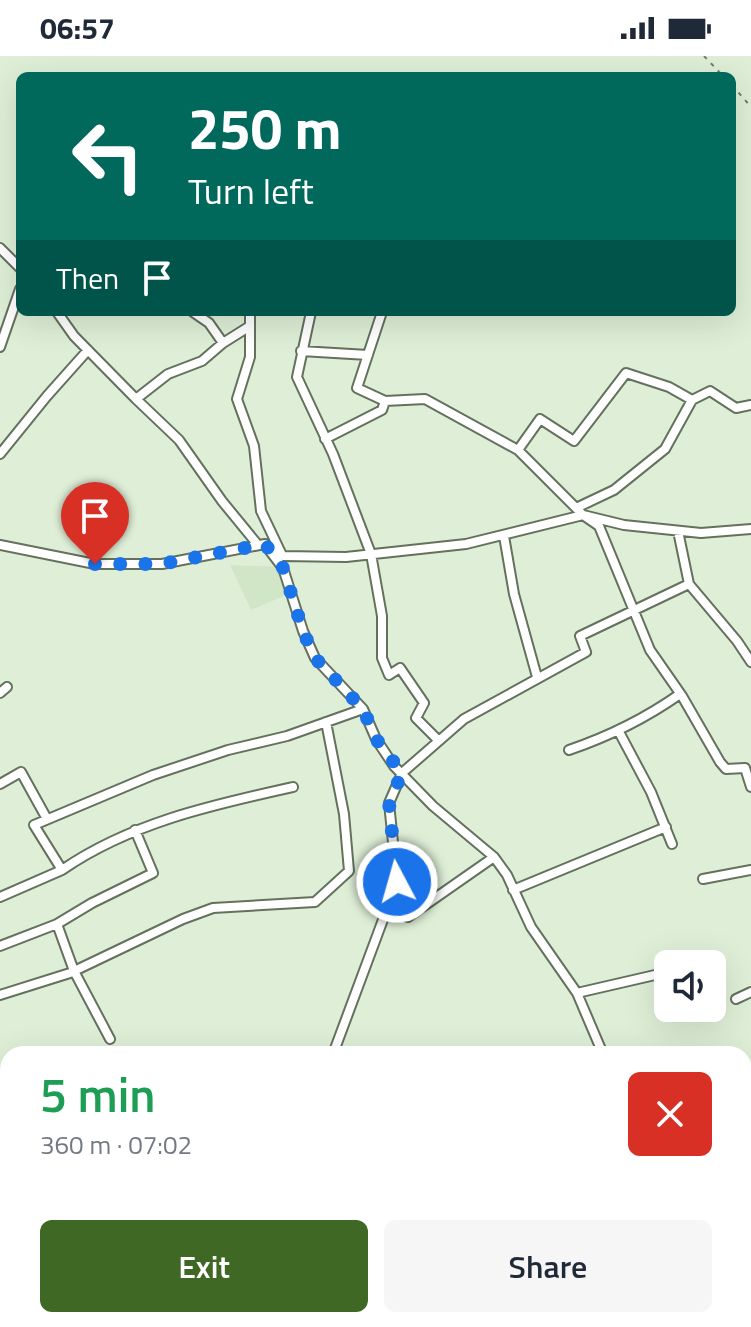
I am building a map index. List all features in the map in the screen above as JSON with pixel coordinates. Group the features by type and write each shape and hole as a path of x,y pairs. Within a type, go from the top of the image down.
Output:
{"street":[{"path":"0,248 16,264"},
{"path":"0,347 16,301"},
{"path":"60,316 88,350 179,440 222,501 283,568 315,658 363,709 376,739 402,773 433,806 494,857 507,875 531,927 577,993 600,1046"},
{"path":"199,316 209,323 223,343"},
{"path":"250,316 250,357 237,399 254,446 261,511 283,556"},
{"path":"310,316 297,377 371,554 382,616 382,658 389,675 400,668 424,703 416,718 439,741"},
{"path":"381,316 357,388 385,401 425,399 518,450 583,515 599,526 650,650 720,762 726,769 745,768 751,787"},
{"path":"136,399 168,374 202,361 250,326"},
{"path":"0,454 88,350"},
{"path":"301,351 368,355"},
{"path":"518,450 540,419 574,441 626,373 669,387 692,400"},
{"path":"576,508 614,490 665,449 692,400 710,391 736,408 751,405"},
{"path":"325,439 382,410 385,401"},
{"path":"0,545 95,564 162,564 262,545 283,556 346,557 466,544 583,515 624,525 701,533 751,529"},
{"path":"678,531 689,584 751,662"},
{"path":"504,536 514,594 537,677"},
{"path":"336,1046 397,882 389,803 402,773 464,719 586,652 580,636 689,584"},
{"path":"569,750 647,717 680,694"},
{"path":"62,870 34,825 153,775 363,709"},
{"path":"0,995 74,971 213,908 315,902 349,871 344,814 326,722"},
{"path":"618,730 651,792 672,844"},
{"path":"0,784 21,772 47,819"},
{"path":"0,897 62,870 89,851 135,830 205,807 293,787"},
{"path":"513,890 666,827"},
{"path":"0,946 57,924 153,873 135,830"},
{"path":"408,917 494,857"},
{"path":"703,879 751,870"},
{"path":"57,924 74,971 110,1039"},
{"path":"577,993 654,975"},
{"path":"736,999 751,992"}],"path":[{"path":"704,56 719,72"},
{"path":"736,90 751,107"}],"shaded area":[{"path":"230,565 285,567 293,592 251,610"}],"route":[{"path":"95,564 162,564 265,544 283,568 315,658 363,709 376,739 402,773 389,803 397,882"}]}
